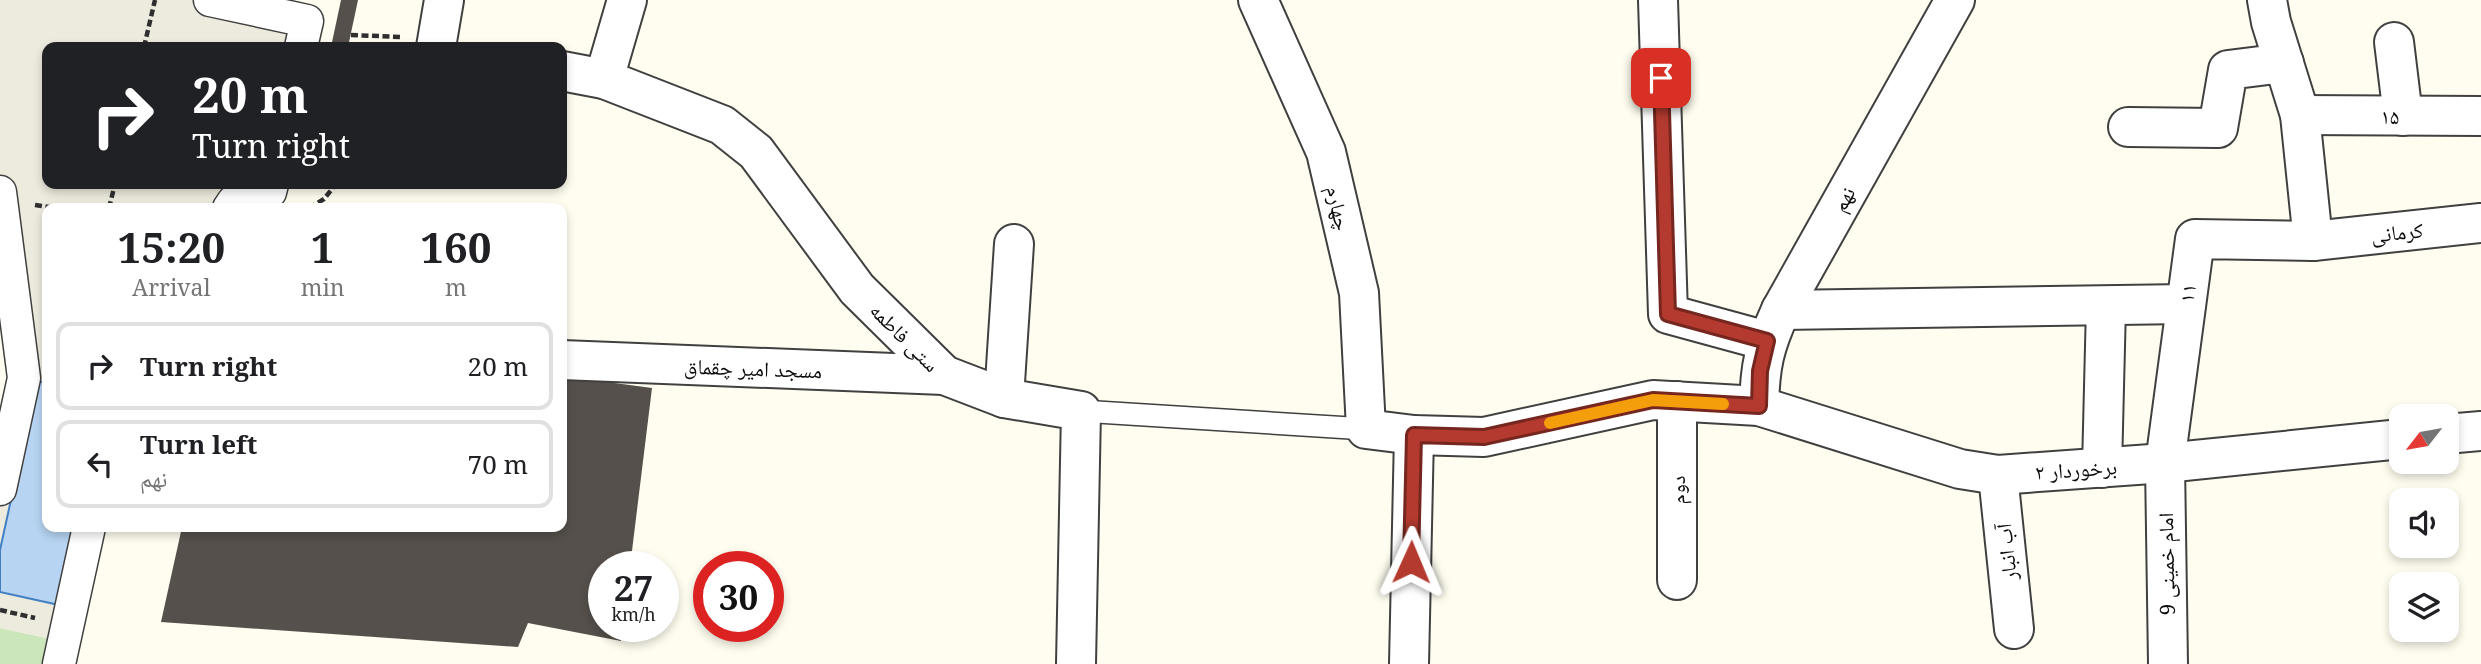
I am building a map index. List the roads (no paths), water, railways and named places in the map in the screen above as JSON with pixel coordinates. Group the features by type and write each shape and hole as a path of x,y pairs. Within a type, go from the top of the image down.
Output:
{"street":[{"path":"210,0 307,21 302,42"},
{"path":"438,42 444,0"},
{"path":"604,79 627,0"},
{"name":"چهارم","path":"1258,0 1326,152 1359,293 1366,429"},
{"path":"1658,0 1668,314 1774,326 2106,306 2186,304"},
{"name":"نهم","path":"1759,406 1760,371 1774,326 1955,0"},
{"path":"2267,0 2300,115 2313,241"},
{"path":"2394,42 2403,116"},
{"path":"2128,127 2218,128 2228,70 2284,63"},
{"name":"ستی فاطمه","path":"567,72 604,79 722,125 757,152 857,289 944,376 1004,398 1081,411"},
{"name":"۱۵","path":"2300,115 2481,116"},
{"path":"233,203 241,194 254,189 271,189"},
{"path":"0,192 24,378 0,489"},
{"name":"کرمانی","path":"2313,241 2481,223"},
{"name":"۱۱","path":"2165,463 2195,239 2313,241"},
{"path":"1004,398 1014,244"},
{"path":"2102,468 2106,306"},
{"name":"مسجد امیر چقماق","path":"567,360 944,376"},
{"name":"برخوردار ۲","path":"1366,429 1414,435 1484,437 1653,400 1759,406 1959,469 1998,475 2165,463 2389,440"},
{"name":"دوم","path":"1677,401 1677,580"},
{"path":"1076,664 1081,411"},
{"path":"2459,433 2481,430"},
{"path":"1409,664 1414,435"},
{"name":"امام خمینی 9","path":"2165,463 2168,664"},
{"name":"آب انبار","path":"1998,475 2014,629"},
{"path":"59,664 88,532"}],"lane":[{"path":"1081,411 1366,429"}],"water":[{"path":"37,381 42,382 42,532 75,532 59,605 0,592 0,550"}]}
